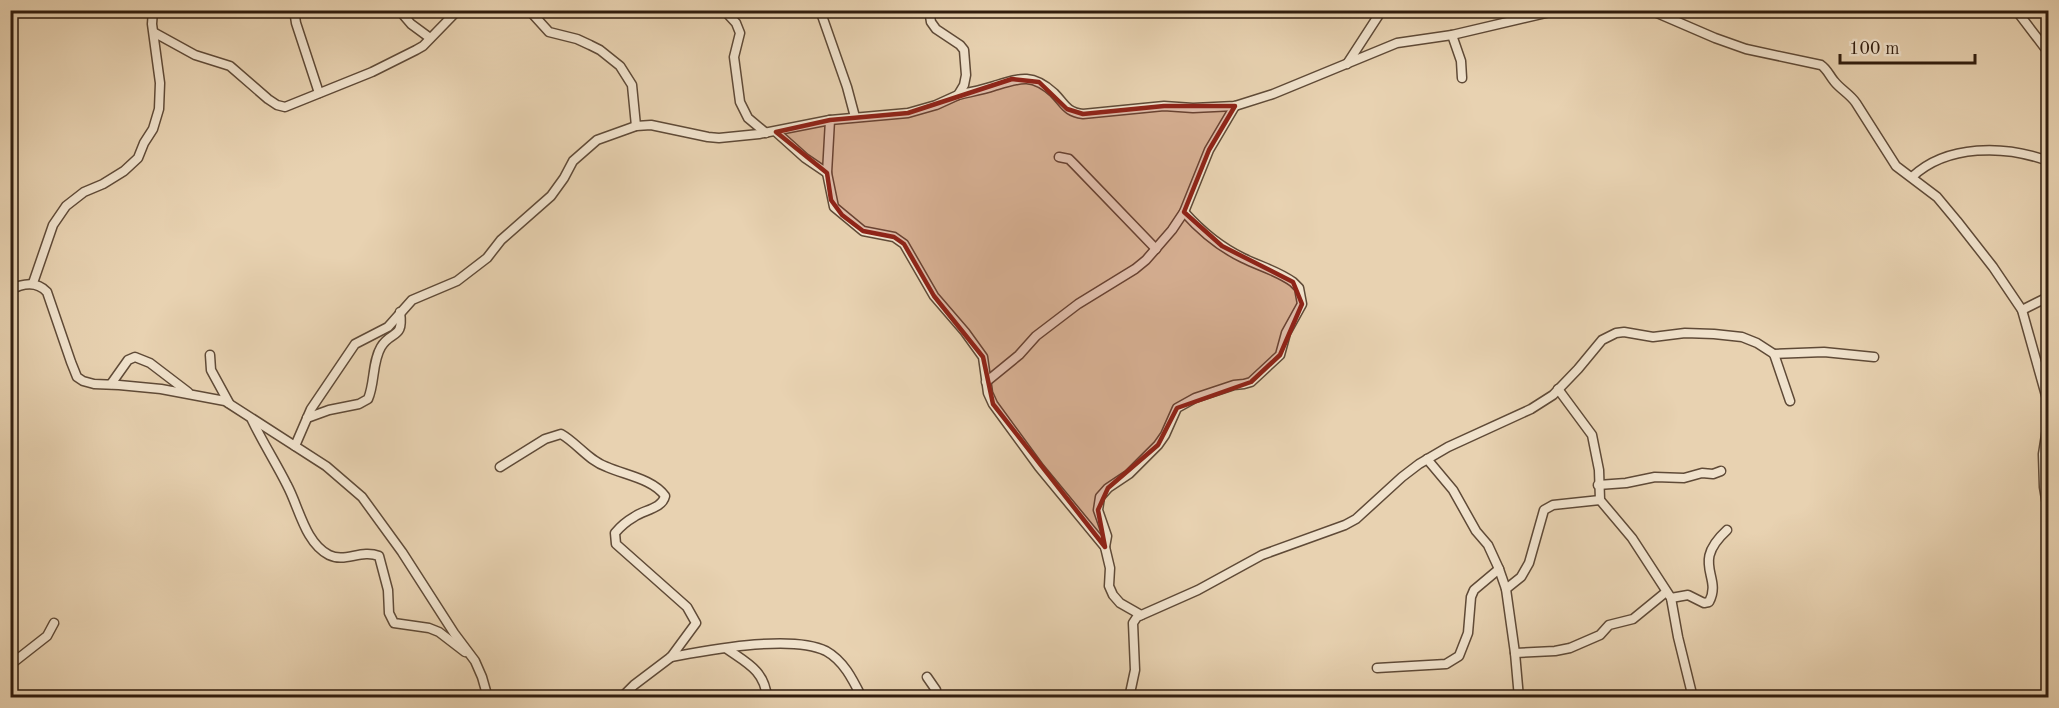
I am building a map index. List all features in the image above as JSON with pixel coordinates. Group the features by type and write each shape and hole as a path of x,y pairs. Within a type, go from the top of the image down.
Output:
{"street":[{"path":"33,283 52,225 66,206 84,192 104,184 124,171 138,158 153,129 159,110 160,83 152,24 153,10"},
{"path":"294,10 296,23 319,93"},
{"path":"399,10 411,24 430,38"},
{"path":"155,33 195,56 230,66 277,105 285,107 380,68 416,50 459,10"},
{"path":"529,10 549,32 578,39 600,50 620,66 632,85 636,126"},
{"path":"724,10 736,23 740,33 734,57 740,102 748,118 766,133"},
{"path":"820,10 855,117"},
{"path":"929,10 931,22 936,29 964,50 966,75 964,85 958,95"},
{"path":"1347,64 1382,10"},
{"path":"295,446 307,418 355,344 388,327 412,300 457,281 487,258 501,240 551,196 583,151 597,140 636,126 651,125 719,138 776,132 830,120 908,113 1012,79 1040,82 1067,108 1083,114 1164,106 1193,108 1235,106 1274,94 1396,43 1452,35 1559,10"},
{"path":"1650,10 1738,47 1821,64 1835,83 1849,93 1896,166 1936,197 1957,220 2022,310 2047,399 2048,422 2043,454 2046,468 2044,487 2049,511"},
{"path":"2016,10 2049,52"},
{"path":"1452,35 1461,61 1462,78"},
{"path":"986,382 1019,356 1036,336 1078,304 1135,269 1156,249 1184,212 1209,150 1235,106"},
{"path":"830,120 826,154 831,200 834,207 842,216 863,231 894,237 904,244 934,296 966,332 983,357 988,393 993,404 1039,467 1105,548"},
{"path":"776,132 805,158 827,172"},
{"path":"1912,177 1924,166 1940,159 1976,150 1999,150 2049,161"},
{"path":"1059,157 1069,159 1156,249"},
{"path":"1141,615 1120,603 1109,586 1110,568 1105,548 1107,536 1098,510 1100,497 1108,488 1129,474 1158,445 1177,408 1184,403 1226,387 1251,382 1280,356 1286,333 1302,304 1299,288 1293,282 1222,246 1208,236 1184,212"},
{"path":"10,290 33,283 43,287 50,298 77,377 83,381 216,398 230,403 252,420 326,466 367,503 475,661 488,698"},
{"path":"2022,310 2049,297"},
{"path":"307,418 329,410 359,404 368,399 378,354 383,344 400,330 402,325 400,312"},
{"path":"1130,698 1135,670 1132,623 1141,615 1198,590 1256,558 1345,525 1369,508 1402,477 1427,459 1448,447 1532,409 1558,390 1602,340 1616,333 1624,332 1653,337 1685,333 1714,334 1742,337 1774,354 1824,352 1874,357"},
{"path":"1774,354 1790,402"},
{"path":"210,355 212,370 230,403"},
{"path":"111,384 128,360 135,357 150,363 194,395"},
{"path":"1558,390 1592,435 1598,457 1599,500 1632,538 1669,595 1693,698"},
{"path":"252,420 317,545 328,555 336,557 363,553 379,556 388,590 389,613 394,623 429,627 439,632 475,661"},
{"path":"500,467 545,439 561,434 606,468 640,479 665,496 660,505 633,517 619,528 614,538 625,554 687,607 696,623 671,657 634,685 621,698"},
{"path":"1427,459 1453,490 1476,531 1488,545 1499,569 1506,589 1519,698"},
{"path":"1599,485 1626,483 1655,477 1684,478 1721,471"},
{"path":"1506,589 1521,577 1529,563 1544,510 1553,505 1599,500"},
{"path":"1515,653 1570,648 1600,635 1609,625 1633,619 1669,595 1688,595 1704,603 1709,602 1711,595 1709,554 1716,540 1727,530"},
{"path":"1377,668 1438,665 1453,661 1459,656 1468,633 1471,597 1474,590 1499,569"},
{"path":"10,665 46,636 54,623"},
{"path":"671,657 786,642 808,645 827,652 843,664 862,698"},
{"path":"727,649 755,669 762,677 767,698"},
{"path":"927,677 936,690 935,698"}],"highlighted area":[{"path":"1012,79 1039,82 1067,109 1083,114 1164,106 1235,106 1209,150 1184,212 1222,246 1293,282 1302,304 1280,355 1251,382 1177,408 1158,445 1108,488 1098,510 1105,547 993,404 983,357 934,296 904,244 894,237 863,231 842,215 831,200 827,173 776,132 830,120 908,113"}]}
